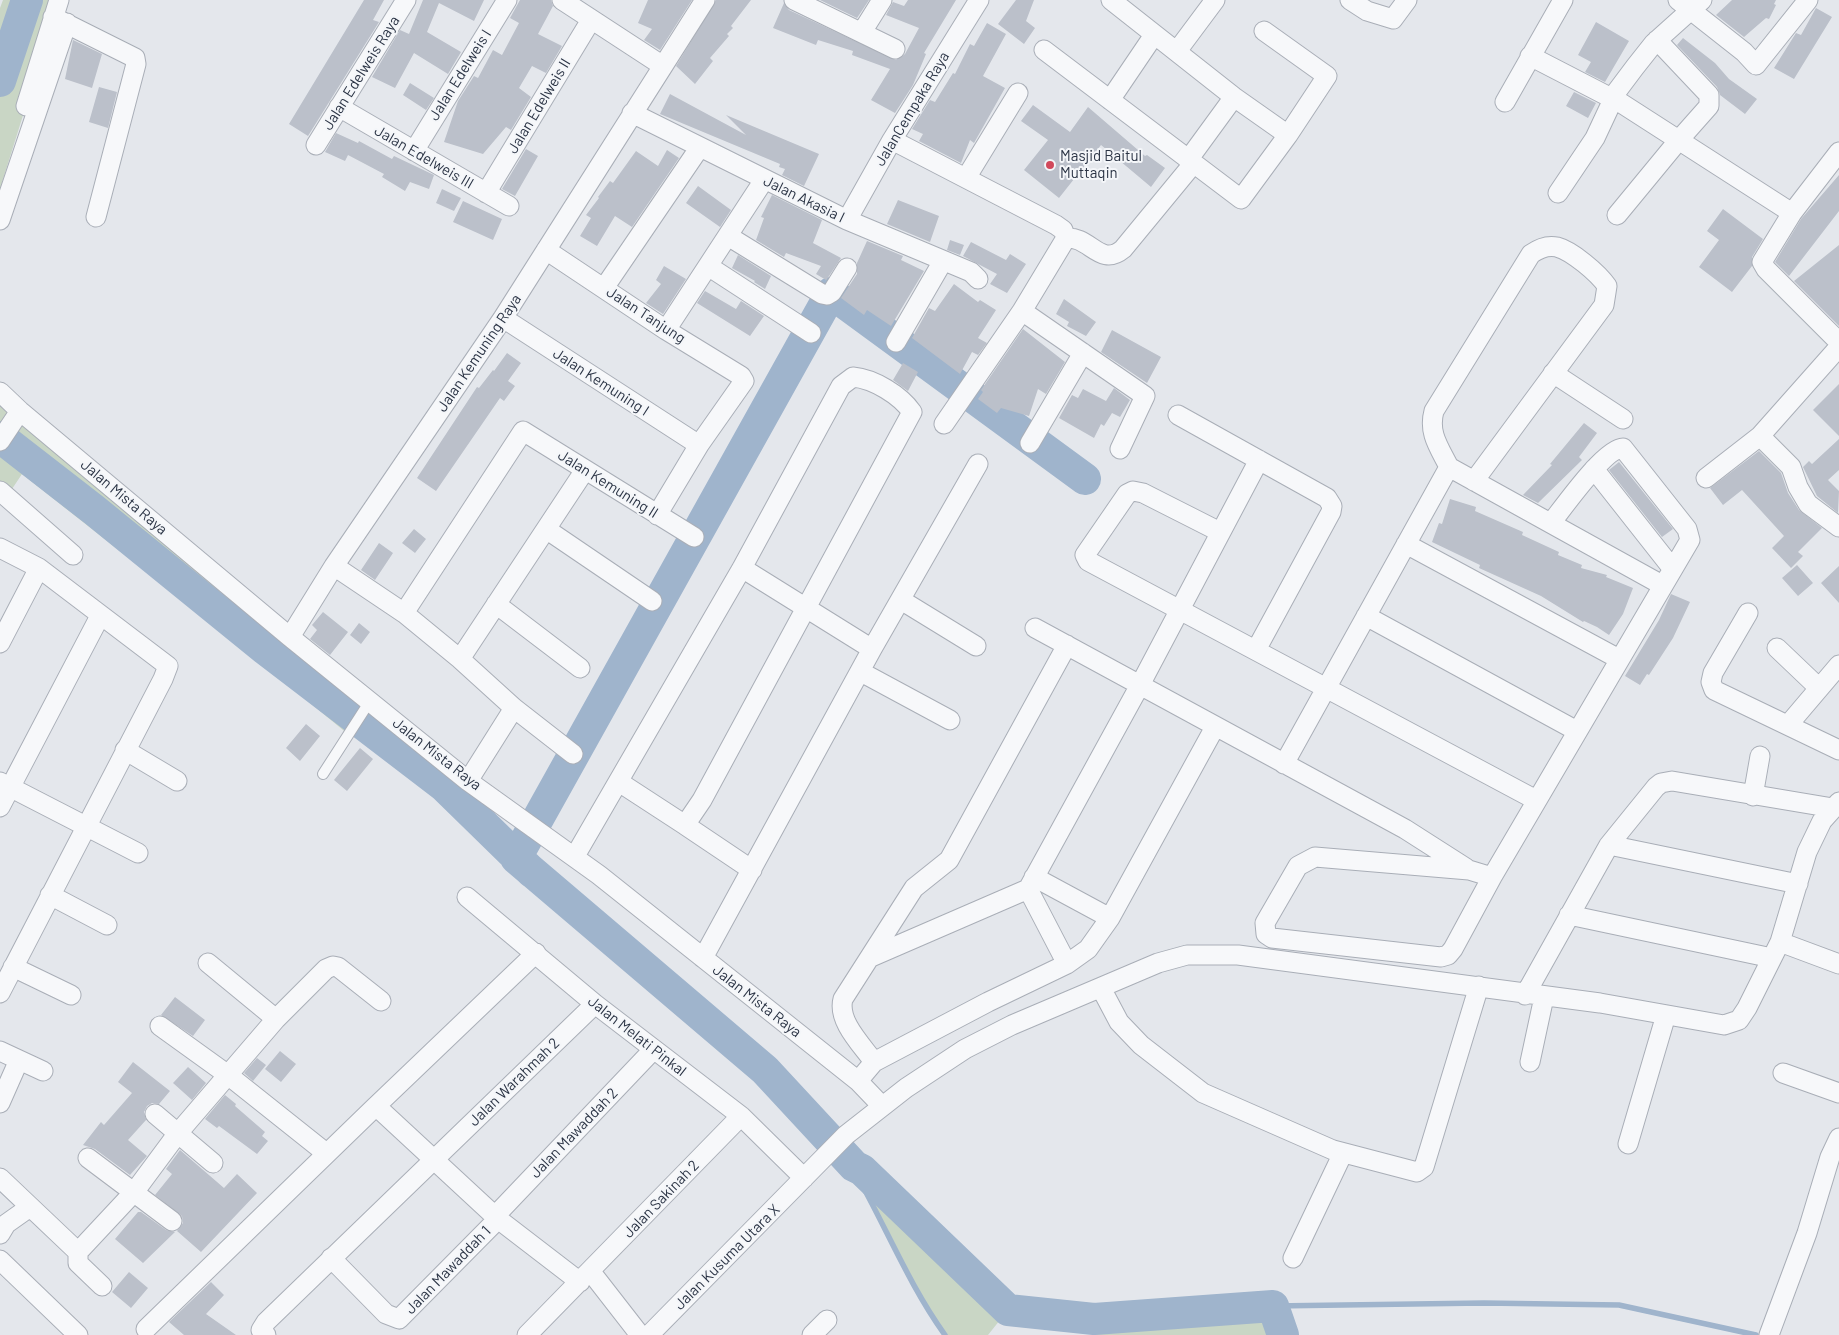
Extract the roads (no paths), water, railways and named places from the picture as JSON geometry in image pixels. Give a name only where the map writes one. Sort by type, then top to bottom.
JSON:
[{"type":"street","name":"Jalan Edelweis Raya","points":[[316,145],[406,0]]},
{"type":"street","name":"Jalan Edelweis I","points":[[414,151],[506,0]]},
{"type":"street","points":[[562,0],[663,66]]},
{"type":"street","name":"Jalan Kemuning Raya","points":[[290,637],[334,566],[503,318],[705,0]]},
{"type":"street","points":[[794,0],[895,49]]},
{"type":"street","points":[[862,32],[882,0]]},
{"type":"street","name":"JalanCempaka Raya","points":[[847,220],[892,140],[979,0]]},
{"type":"street","points":[[1111,0],[1234,97],[1288,135]]},
{"type":"street","points":[[1177,51],[1216,0]]},
{"type":"street","points":[[1350,0],[1367,11],[1393,19],[1407,0]]},
{"type":"street","points":[[1505,102],[1564,0]]},
{"type":"street","points":[[1558,194],[1595,138],[1613,99],[1657,40],[1691,3],[1756,65],[1808,0]]},
{"type":"street","points":[[0,189],[60,13]]},
{"type":"street","points":[[60,13],[135,58],[136,64],[96,217]]},
{"type":"street","points":[[0,220],[60,13]]},
{"type":"street","name":"Jalan Edelweis II","points":[[486,193],[591,20]]},
{"type":"street","points":[[1044,50],[1241,199],[1328,76],[1264,31]]},
{"type":"street","points":[[1110,100],[1154,35]]},
{"type":"street","points":[[1618,215],[1678,140],[1709,106],[1709,95],[1657,40]]},
{"type":"street","points":[[1530,56],[1613,99],[1792,213]]},
{"type":"street","points":[[966,178],[1018,93]]},
{"type":"street","points":[[1066,238],[1076,237],[1101,253],[1108,256],[1116,256],[1124,249],[1190,162],[1234,97]]},
{"type":"street","name":"Jalan Edelweis III","points":[[339,107],[509,206]]},
{"type":"street","name":"Jalan Akasia I","points":[[632,113],[847,220],[971,272],[978,279]]},
{"type":"street","points":[[892,140],[1056,225],[1063,230],[1066,238]]},
{"type":"street","points":[[604,288],[700,147]]},
{"type":"street","points":[[1839,152],[1792,213],[1763,258],[1762,266],[1839,342]]},
{"type":"street","points":[[666,330],[764,180]]},
{"type":"street","points":[[728,236],[822,294],[827,295],[832,292],[847,268]]},
{"type":"street","points":[[944,424],[1022,311],[1066,238]]},
{"type":"street","points":[[1474,481],[1604,305],[1607,286],[1600,276],[1565,250],[1555,246],[1540,248],[1531,254],[1434,411],[1430,423],[1432,435],[1449,467],[1550,524],[1662,585]]},
{"type":"street","name":"Jalan Tanjung","points":[[546,250],[666,330],[741,376],[744,381],[698,445]]},
{"type":"street","points":[[896,342],[943,261]]},
{"type":"street","points":[[708,266],[811,333]]},
{"type":"street","points":[[1022,311],[1145,396],[1120,449]]},
{"type":"street","name":"Jalan Kemuning I","points":[[503,318],[698,445]]},
{"type":"street","points":[[1706,478],[1760,436],[1839,347]]},
{"type":"street","points":[[1030,443],[1083,353]]},
{"type":"street","points":[[1553,373],[1623,419]]},
{"type":"street","points":[[575,856],[742,568],[841,386],[853,376],[864,378],[894,395],[912,412],[702,800],[685,825]]},
{"type":"street","name":"Jalan Mista Raya","points":[[0,392],[20,411],[290,637],[468,781],[575,856],[858,1081],[882,1106]]},
{"type":"street","points":[[3,437],[20,411]]},
{"type":"street","points":[[1178,415],[1326,498],[1332,506],[1331,512],[1256,650]]},
{"type":"street","name":"Jalan Kemuning II","points":[[404,613],[524,431],[694,537]]},
{"type":"street","points":[[1760,436],[1791,467],[1798,487],[1808,504],[1839,527]]},
{"type":"street","points":[[657,515],[698,445]]},
{"type":"street","points":[[1492,877],[1469,870],[1315,857],[1298,866],[1265,923],[1264,928],[1266,934],[1272,938],[1441,957],[1448,955],[1453,949],[1536,800],[1672,568],[1687,546],[1690,535],[1626,449],[1617,448],[1594,469],[1550,524]]},
{"type":"street","points":[[871,957],[1031,883],[1140,686],[1259,460]]},
{"type":"street","points":[[703,958],[872,649],[978,464]]},
{"type":"street","points":[[1284,764],[1449,467]]},
{"type":"street","points":[[1594,469],[1672,568]]},
{"type":"street","points":[[460,659],[585,470]]},
{"type":"street","points":[[0,491],[73,556]]},
{"type":"street","points":[[1220,532],[1143,493],[1133,491],[1127,494],[1086,551],[1085,558],[1180,611],[1536,800]]},
{"type":"street","points":[[546,529],[652,601]]},
{"type":"street","points":[[1406,544],[1619,659]]},
{"type":"street","points":[[0,548],[39,568],[168,666],[163,680],[0,993]]},
{"type":"street","points":[[334,566],[404,613],[460,659],[514,708],[573,754]]},
{"type":"street","points":[[0,643],[39,568]]},
{"type":"street","points":[[742,568],[872,649]]},
{"type":"street","points":[[901,600],[976,646]]},
{"type":"street","points":[[496,604],[580,668]]},
{"type":"street","points":[[1748,613],[1713,673],[1711,682],[1714,690],[1839,750]]},
{"type":"street","points":[[0,807],[5,784],[100,616]]},
{"type":"street","points":[[1366,616],[1577,731]]},
{"type":"street","points":[[1035,628],[1405,829],[1469,870]]},
{"type":"street","points":[[874,1062],[843,1018],[840,1008],[843,999],[914,888],[945,866],[949,860],[1066,645]]},
{"type":"street","points":[[1777,648],[1819,688]]},
{"type":"street","points":[[1788,725],[1839,665]]},
{"type":"street","points":[[860,672],[950,720]]},
{"type":"street","points":[[468,781],[514,708]]},
{"type":"street","points":[[858,1081],[874,1062],[988,1002],[1067,964],[1088,949],[1110,918],[1215,727]]},
{"type":"street","points":[[125,750],[177,781]]},
{"type":"street","points":[[1753,796],[1760,756]]},
{"type":"street","points":[[1525,995],[1609,845],[1651,793],[1662,783],[1672,781],[1833,813],[1807,852],[1776,950]]},
{"type":"street","points":[[619,782],[752,870]]},
{"type":"street","points":[[5,784],[138,853]]},
{"type":"street","points":[[1609,845],[1798,884]]},
{"type":"street","points":[[1031,883],[1110,918]]},
{"type":"street","points":[[1031,883],[1067,964]]},
{"type":"street","points":[[50,895],[107,925]]},
{"type":"street","name":"Jalan Melati Pinkal","points":[[467,897],[595,1004],[741,1116],[804,1178]]},
{"type":"street","points":[[1569,916],[1776,950],[1839,964]]},
{"type":"street","name":"Jalan Kusuma Utara X","points":[[649,1335],[846,1135],[882,1106],[965,1048],[1012,1024],[1158,963],[1187,955],[1238,955],[1365,974],[1479,986],[1525,995],[1724,1025],[1732,1024],[1739,1020],[1776,950]]},
{"type":"street","points":[[146,1329],[326,1153],[536,953]]},
{"type":"street","points":[[208,963],[276,1019]]},
{"type":"street","points":[[102,1286],[78,1263],[78,1252],[134,1191],[178,1133],[276,1019],[329,966],[338,967],[381,1001]]},
{"type":"street","points":[[13,967],[71,995]]},
{"type":"street","points":[[1101,988],[1119,1022],[1141,1045],[1203,1093],[1343,1153],[1417,1172],[1424,1167],[1479,986]]},
{"type":"street","points":[[1530,1062],[1544,997]]},
{"type":"street","name":"Jalan Warahmah 2","points":[[266,1335],[261,1330],[266,1322],[595,1004]]},
{"type":"street","points":[[1628,1144],[1666,1015]]},
{"type":"street","points":[[160,1026],[228,1074],[326,1153]]},
{"type":"street","name":"Jalan Mawaddah 2","points":[[496,1218],[653,1050]]},
{"type":"street","points":[[0,1051],[43,1071]]},
{"type":"street","points":[[0,1103],[20,1060]]},
{"type":"street","points":[[1783,1073],[1839,1093]]},
{"type":"street","points":[[376,1106],[496,1218],[585,1277],[640,1335]]},
{"type":"street","points":[[155,1114],[213,1164]]},
{"type":"street","name":"Jalan Sakinah 2","points":[[527,1335],[741,1116]]},
{"type":"street","points":[[1769,1335],[1807,1233],[1830,1157],[1839,1138]]},
{"type":"street","points":[[1294,1258],[1343,1153]]},
{"type":"street","points":[[88,1158],[172,1221]]},
{"type":"street","points":[[0,1178],[78,1252]]},
{"type":"street","points":[[0,1234],[6,1224],[30,1207]]},
{"type":"street","name":"Jalan Mawaddah 1","points":[[331,1258],[386,1314],[399,1319],[496,1218]]},
{"type":"street","points":[[0,1260],[78,1335]]},
{"type":"street","points":[[812,1335],[827,1320]]},
{"type":"lane","points":[[323,774],[370,701]]},
{"type":"waterway","points":[[0,81],[27,0]]},
{"type":"waterway","points":[[1085,479],[831,293],[516,858],[765,1070],[854,1166],[862,1170],[1008,1310],[1094,1319],[1273,1306],[1283,1335]]},
{"type":"waterway","points":[[0,437],[94,510],[265,649],[444,786],[532,872]]},
{"type":"waterway","points":[[945,1335],[909,1276],[856,1174],[854,1166],[862,1170],[1008,1310],[1094,1319],[1273,1306],[1484,1303],[1619,1305],[1756,1335]]},
{"type":"place","name":"Masjid Baitul Muttaqin","points":[[1050,165]]}]
